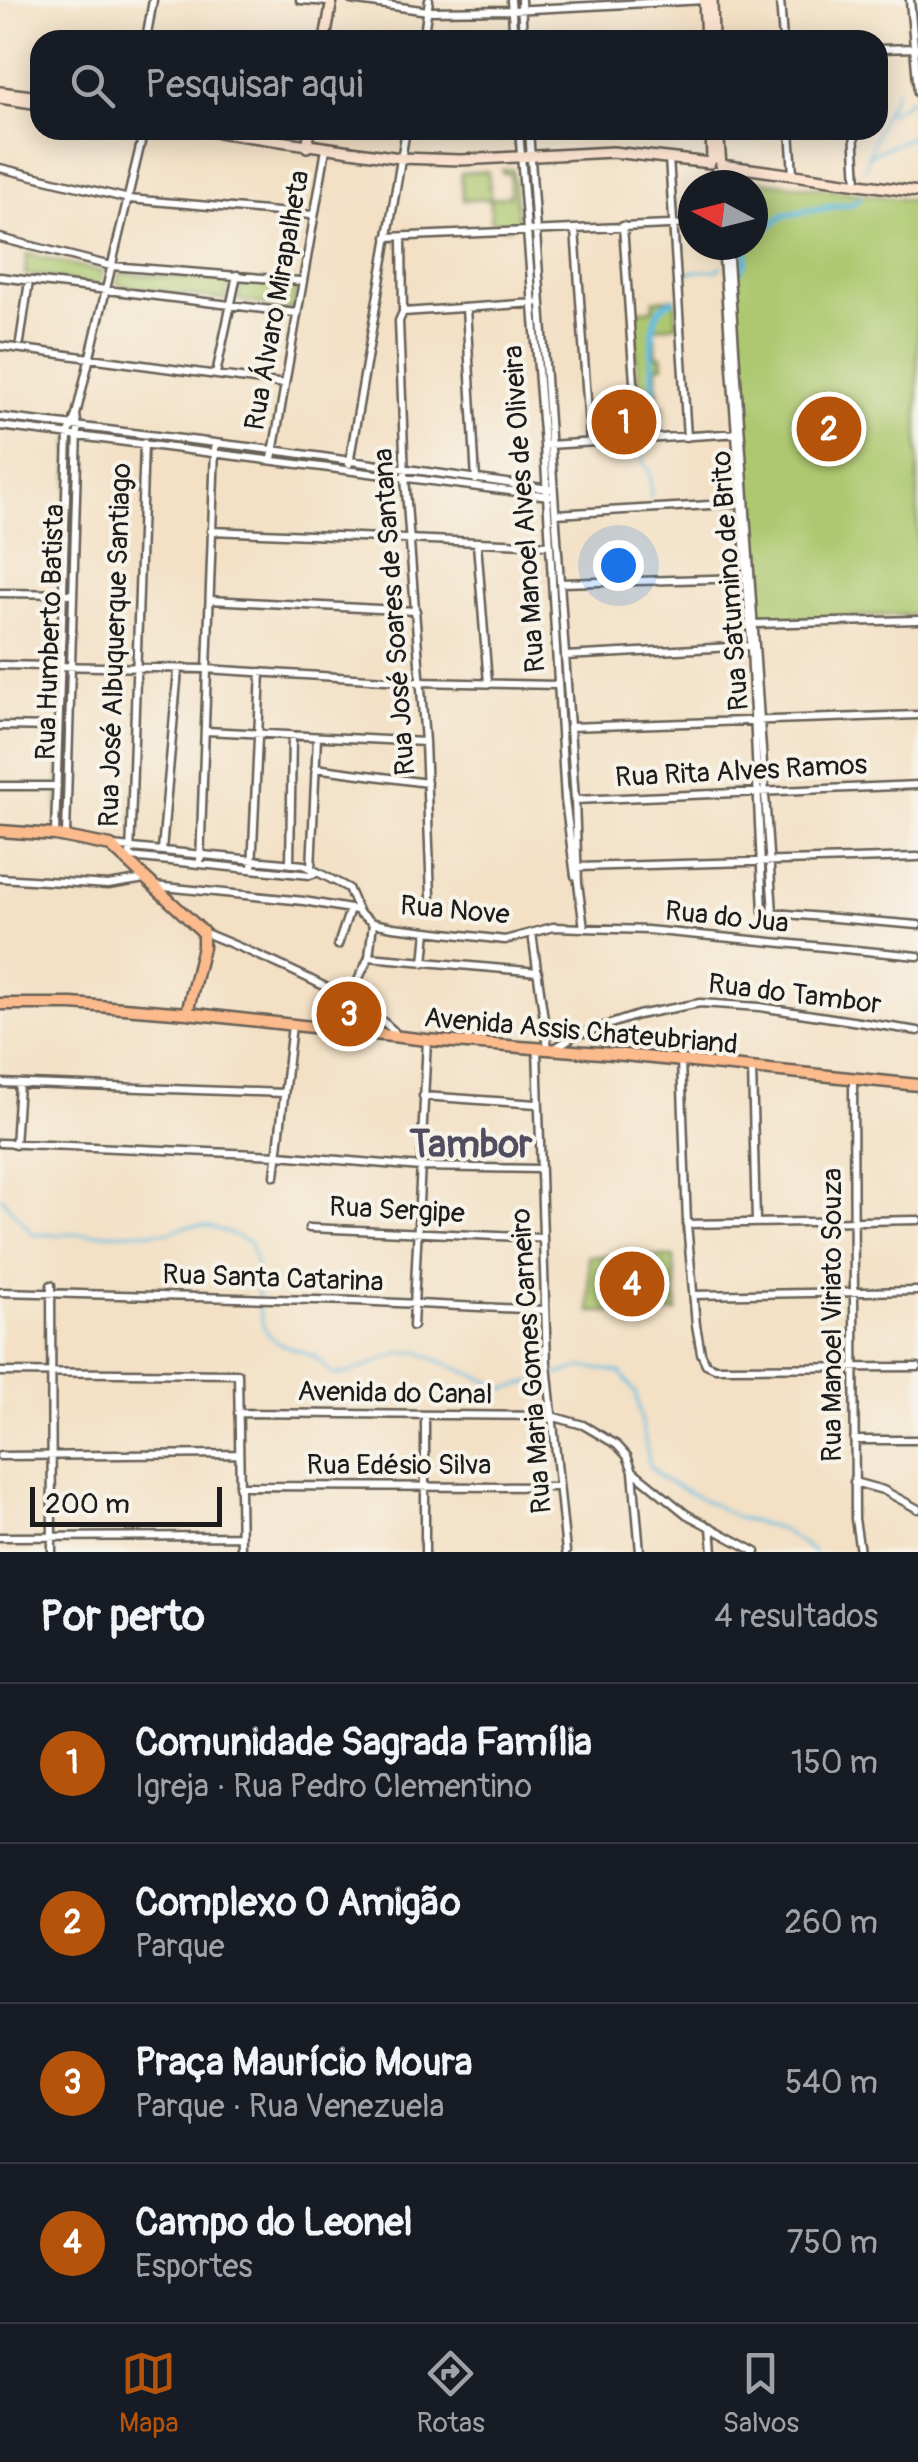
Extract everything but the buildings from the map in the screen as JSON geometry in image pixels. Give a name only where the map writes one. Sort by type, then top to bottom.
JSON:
[{"type":"main road","points":[[706,0],[709,30]]},
{"type":"main road","points":[[328,30],[332,1]]},
{"type":"main road","points":[[0,95],[30,100]]},
{"type":"main road","points":[[264,140],[400,158],[461,160],[613,152],[918,192]]},
{"type":"main road","points":[[307,147],[308,140]]},
{"type":"main road","points":[[715,140],[717,165]]},
{"type":"main road","points":[[0,831],[61,836]]},
{"type":"main road","name":"Rua José Albuquerque Santiago","points":[[61,836],[128,853]]},
{"type":"main road","points":[[128,853],[149,882],[203,932],[204,947],[187,1013]]},
{"type":"main road","name":"Avenida Assis Chateubriand","points":[[0,1004],[72,1004],[187,1013],[427,1040],[681,1060],[918,1085]]},
{"type":"street","points":[[148,30],[153,0]]},
{"type":"street","points":[[300,0],[332,1]]},
{"type":"street","points":[[351,0],[428,11],[706,0]]},
{"type":"street","points":[[424,30],[429,0]]},
{"type":"street","points":[[511,0],[513,30]]},
{"type":"street","points":[[521,0],[522,30]]},
{"type":"street","points":[[780,0],[783,30]]},
{"type":"street","points":[[910,0],[918,94]]},
{"type":"street","points":[[888,49],[916,48]]},
{"type":"street","points":[[73,432],[142,140]]},
{"type":"street","points":[[349,466],[404,140]]},
{"type":"street","name":"Rua Manoel Alves de Oliveira","points":[[521,140],[538,231],[537,303]]},
{"type":"street","name":"Rua Manoel Alves de Oliveira","points":[[527,140],[528,232],[547,445],[565,800],[584,928]]},
{"type":"street","points":[[791,140],[793,174]]},
{"type":"street","points":[[855,140],[857,183]]},
{"type":"street","name":"Rua Álvaro Mirapalheta","points":[[272,459],[326,149]]},
{"type":"street","points":[[669,157],[687,437]]},
{"type":"street","points":[[717,165],[718,170]]},
{"type":"street","points":[[0,168],[129,199],[312,215]]},
{"type":"street","points":[[386,237],[678,225]]},
{"type":"street","points":[[623,226],[638,439]]},
{"type":"street","points":[[576,229],[590,442]]},
{"type":"street","points":[[402,237],[403,312],[537,303]]},
{"type":"street","points":[[0,238],[111,266],[300,281]]},
{"type":"street","name":"Rua Satumino de Brito","points":[[726,260],[752,624],[757,721],[756,792],[765,860],[772,913],[763,912],[765,860],[766,791],[757,721],[750,646],[752,624]]},
{"type":"street","points":[[530,264],[540,263]]},
{"type":"street","points":[[216,374],[237,275]]},
{"type":"street","points":[[0,277],[296,313]]},
{"type":"street","points":[[20,342],[29,281]]},
{"type":"street","points":[[466,308],[476,482]]},
{"type":"street","name":"Rua José Soares de Santana","points":[[403,312],[398,325],[405,473],[425,742],[431,896]]},
{"type":"street","points":[[0,346],[285,384]]},
{"type":"street","points":[[0,416],[73,432]]},
{"type":"street","points":[[0,426],[273,450],[349,466]]},
{"type":"street","name":"Rua Humberto Batista","points":[[61,836],[58,727],[73,432]]},
{"type":"street","name":"Rua Humberto Batista","points":[[61,836],[70,667],[73,432]]},
{"type":"street","points":[[547,445],[739,433]]},
{"type":"street","name":"Rua José Albuquerque Santiago","points":[[128,853],[144,440]]},
{"type":"street","points":[[215,447],[272,459],[550,493]]},
{"type":"street","points":[[200,864],[215,447]]},
{"type":"street","name":"Rua Manoel Alves de Oliveira","points":[[550,493],[556,514],[553,545],[560,583],[576,800],[575,867]]},
{"type":"street","points":[[556,514],[744,503]]},
{"type":"street","points":[[210,531],[553,545]]},
{"type":"street","points":[[477,543],[488,683]]},
{"type":"street","points":[[560,583],[749,578]]},
{"type":"street","points":[[0,593],[72,594]]},
{"type":"street","points":[[210,600],[416,611]]},
{"type":"street","points":[[752,624],[918,620]]},
{"type":"street","points":[[565,656],[750,646]]},
{"type":"street","points":[[0,665],[566,685]]},
{"type":"street","points":[[162,850],[178,670]]},
{"type":"street","points":[[252,870],[260,672]]},
{"type":"street","points":[[560,727],[918,715]]},
{"type":"street","points":[[0,726],[58,727]]},
{"type":"street","points":[[206,731],[425,742]]},
{"type":"street","points":[[290,864],[292,736]]},
{"type":"street","points":[[312,872],[316,737]]},
{"type":"street","points":[[315,768],[427,783]]},
{"type":"street","name":"Rua Rita Alves Ramos","points":[[565,800],[918,785]]},
{"type":"street","points":[[0,786],[57,786]]},
{"type":"street","points":[[128,853],[162,850],[290,864],[312,872],[348,888],[353,910],[338,945]]},
{"type":"street","points":[[128,853],[252,870],[312,872]]},
{"type":"street","points":[[575,867],[918,857]]},
{"type":"street","points":[[0,878],[108,886],[149,882],[353,910],[373,923],[370,957],[348,1001]]},
{"type":"street","points":[[772,913],[918,925]]},
{"type":"street","name":"Rua Nove","points":[[373,923],[505,940],[532,934]]},
{"type":"street","name":"Rua do Jua","points":[[532,934],[546,928],[647,930],[918,956]]},
{"type":"street","points":[[424,963],[427,931]]},
{"type":"street","points":[[203,932],[348,1001],[391,1027],[398,1036]]},
{"type":"street","name":"Rua Maria Gomes Carneiro","points":[[532,934],[546,1048],[537,1104],[548,1384],[566,1552]]},
{"type":"street","points":[[370,957],[538,972]]},
{"type":"street","name":"Rua do Tambor","points":[[546,1048],[638,1015],[700,1003],[748,1006],[918,1031]]},
{"type":"street","points":[[275,1176],[292,1025]]},
{"type":"street","points":[[413,1326],[427,1040]]},
{"type":"street","points":[[681,1060],[687,1224],[701,1353],[706,1364],[715,1368],[918,1367]]},
{"type":"street","points":[[752,1068],[756,1222]]},
{"type":"street","name":"Rua Manoel Viriato Souza","points":[[853,1078],[854,1519],[860,1552]]},
{"type":"street","points":[[0,1084],[284,1093]]},
{"type":"street","points":[[15,1146],[19,1084]]},
{"type":"street","points":[[424,1096],[537,1104]]},
{"type":"street","points":[[0,1143],[278,1154],[421,1167],[539,1169]]},
{"type":"street","points":[[687,1224],[918,1220]]},
{"type":"street","name":"Rua Sergipe","points":[[309,1228],[543,1238]]},
{"type":"street","points":[[51,1289],[52,1552]]},
{"type":"street","name":"Rua Santa Catarina","points":[[0,1292],[51,1289],[544,1310]]},
{"type":"street","points":[[693,1294],[918,1291]]},
{"type":"street","points":[[0,1372],[232,1372],[240,1378],[241,1552]]},
{"type":"street","name":"Avenida do Canal","points":[[238,1413],[551,1416]]},
{"type":"street","points":[[426,1416],[426,1552]]},
{"type":"street","points":[[551,1416],[583,1425],[617,1445],[627,1456],[633,1471],[640,1552]]},
{"type":"street","points":[[854,1440],[918,1440]]},
{"type":"street","points":[[0,1456],[238,1454]]},
{"type":"street","points":[[633,1471],[692,1518],[756,1552]]},
{"type":"street","points":[[854,1482],[884,1490],[918,1509]]},
{"type":"street","name":"Rua Edésio Silva","points":[[239,1486],[559,1487]]},
{"type":"street","points":[[712,1527],[713,1552]]},
{"type":"street","points":[[0,1537],[240,1536]]},
{"type":"green space","points":[[513,169],[518,224],[507,228],[491,220],[490,199],[463,200],[461,173],[488,171],[491,199],[510,196],[510,174],[502,170]]},
{"type":"green space","points":[[768,182],[918,201],[918,614],[755,621],[728,260],[768,260]]},
{"type":"green space","points":[[27,254],[103,272],[99,286],[25,274]]},
{"type":"green space","points":[[119,273],[229,281],[226,300],[117,285]]},
{"type":"green space","points":[[241,281],[297,286],[293,310],[238,300]]},
{"type":"green space","points":[[675,298],[677,325],[654,328],[657,356],[662,356],[663,365],[657,367],[658,406],[664,406],[661,427],[642,429],[633,311],[654,309],[654,300]]},
{"type":"green space","points":[[70,439],[76,439],[71,592],[64,592]]},
{"type":"green space","points":[[69,668],[64,835],[57,834],[62,669]]},
{"type":"green space","points":[[343,1002],[386,1029],[331,1026]]},
{"type":"green space","points":[[588,1256],[674,1257],[677,1312],[590,1312]]},
{"type":"waterway","points":[[888,107],[897,88]]},
{"type":"waterway","points":[[888,112],[911,99]]},
{"type":"waterway","points":[[867,156],[914,136]]},
{"type":"waterway","points":[[865,169],[874,140]]},
{"type":"waterway","points":[[768,227],[784,215],[854,203],[859,198]]},
{"type":"waterway","points":[[740,270],[746,260]]},
{"type":"waterway","points":[[684,272],[717,270],[721,266]]},
{"type":"waterway","points":[[645,427],[653,395],[655,321],[661,308],[673,300]]},
{"type":"waterway","points":[[642,443],[642,461],[650,473],[651,498]]},
{"type":"waterway","points":[[0,1196],[34,1235],[170,1232],[201,1226],[249,1242],[264,1327],[275,1340],[316,1358],[333,1375],[349,1373],[403,1352],[419,1352],[506,1389],[583,1367],[620,1372],[636,1393],[650,1466],[661,1478],[739,1518],[782,1530],[814,1552]]},
{"type":"place","name":"Comunidade Sagrada Família","points":[[624,422]]},
{"type":"place","name":"Complexo O Amigão","points":[[829,429]]},
{"type":"place","name":"Praça Maurício Moura","points":[[349,1014]]},
{"type":"place","name":"Campo do Leonel","points":[[632,1284]]},
{"type":"district","name":"Tambor","points":[[471,1144]]}]
